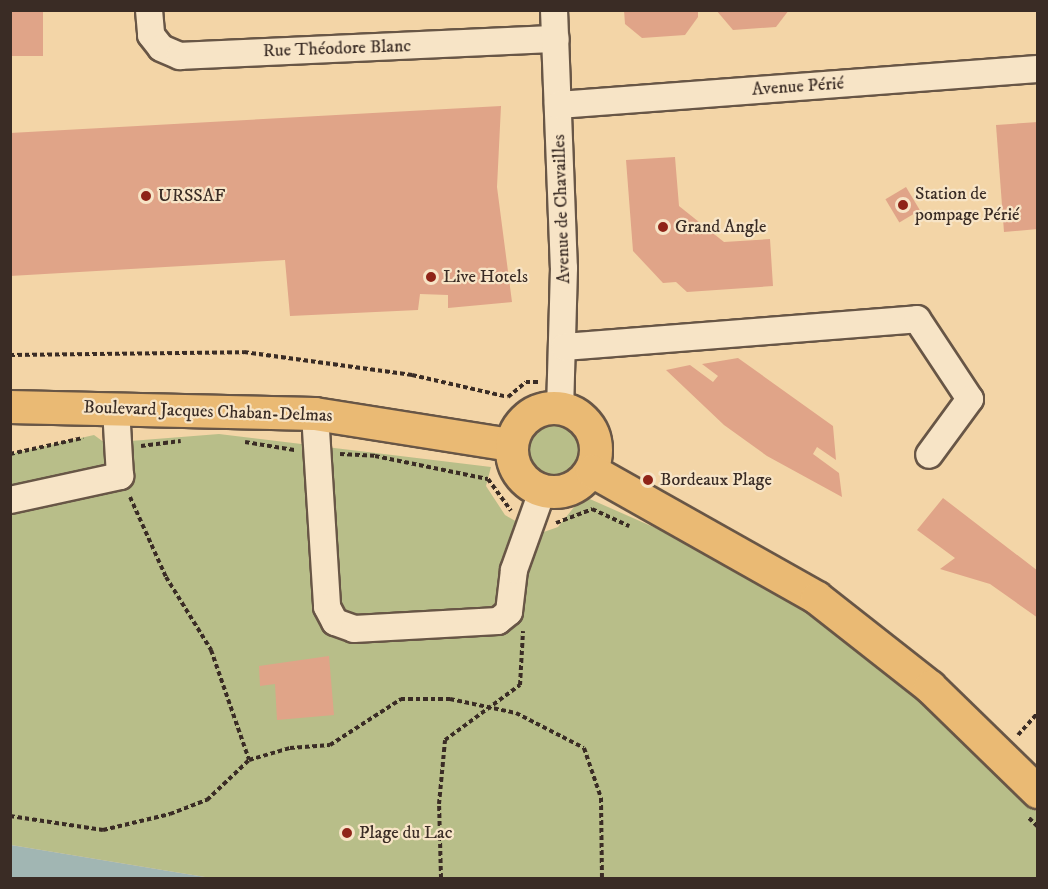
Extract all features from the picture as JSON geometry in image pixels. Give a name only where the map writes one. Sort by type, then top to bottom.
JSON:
[{"type":"main road","points":[[552,395],[579,415],[593,431],[597,451],[592,471],[561,493],[542,492],[525,482],[514,465],[511,445],[528,417],[552,395]]},
{"type":"main road","name":"Boulevard Jacques Chaban-Delmas","points":[[10,407],[315,414],[511,445]]},
{"type":"main road","points":[[592,471],[817,598],[930,687],[1030,801]]},
{"type":"street","name":"Rue Théodore Blanc","points":[[149,10],[151,35],[161,48],[180,56],[556,39]]},
{"type":"street","name":"Avenue de Chavailles","points":[[552,395],[564,347],[554,10]]},
{"type":"street","name":"Avenue Périé","points":[[558,105],[1038,69]]},
{"type":"street","points":[[564,347],[916,319],[970,399],[929,455]]},
{"type":"street","points":[[10,500],[119,464],[116,408]]},
{"type":"street","points":[[315,414],[314,452],[327,607],[335,621],[354,629],[498,621],[508,612],[529,520],[542,492]]},
{"type":"path","points":[[10,355],[244,352],[412,375],[508,397],[526,382],[552,395]]},
{"type":"path","points":[[10,454],[94,435],[119,464],[166,578],[211,650],[249,760]]},
{"type":"path","points":[[119,464],[158,441],[191,440]]},
{"type":"path","points":[[237,442],[314,452],[375,456],[488,479],[512,513],[529,520],[552,524],[592,509],[632,527]]},
{"type":"path","points":[[441,879],[439,804],[445,740],[459,725],[495,708],[520,685],[523,633],[508,612]]},
{"type":"path","points":[[10,816],[103,830],[207,800],[249,760],[290,748],[330,745],[401,699],[450,699],[516,713],[584,748],[601,798],[602,879]]},
{"type":"path","points":[[1030,801],[1038,827]]},
{"type":"green space","points":[[552,424],[562,426],[571,432],[577,441],[579,451],[577,461],[571,470],[562,476],[552,478],[542,476],[533,470],[527,461],[525,451],[527,441],[533,432],[542,426]]},
{"type":"green space","points":[[219,434],[491,467],[486,486],[505,515],[538,534],[558,527],[583,496],[701,548],[788,597],[937,709],[1037,812],[1037,878],[211,878],[11,845],[10,454],[94,435],[105,443]]},
{"type":"shaded area","points":[[11,845],[211,878],[11,878]]},
{"type":"building","points":[[10,10],[43,10],[43,56],[10,56]]},
{"type":"building","points":[[624,10],[698,10],[698,17],[685,35],[642,38],[625,24]]},
{"type":"building","points":[[716,10],[789,10],[776,27],[733,30]]},
{"type":"building","points":[[501,106],[497,187],[512,302],[448,308],[448,295],[420,294],[418,310],[290,316],[285,260],[10,276],[10,133]]},
{"type":"building","points":[[1038,122],[1038,229],[1004,232],[996,125]]},
{"type":"building","name":"Grand Angle","points":[[675,157],[679,206],[724,242],[770,239],[773,286],[687,292],[676,282],[663,283],[633,251],[626,160]]},
{"type":"building","name":"Station de pompage Périé","points":[[906,187],[920,210],[899,223],[885,199]]},
{"type":"building","points":[[738,358],[833,426],[836,460],[817,447],[813,454],[839,473],[842,497],[767,456],[724,425],[666,370],[690,365],[713,382],[718,376],[702,364]]},
{"type":"building","points":[[943,498],[1038,571],[1038,618],[990,584],[940,569],[955,558],[917,530]]},
{"type":"building","points":[[329,656],[334,715],[277,720],[275,684],[260,686],[259,666]]},
{"type":"place","name":"URSSAF","points":[[146,196]]},
{"type":"place","name":"Station de pompage Périé","points":[[903,205]]},
{"type":"place","name":"Grand Angle","points":[[663,227]]},
{"type":"place","name":"Live Hotels","points":[[431,277]]},
{"type":"place","name":"Bordeaux Plage","points":[[648,480]]},
{"type":"place","name":"Plage du Lac","points":[[347,833]]}]
